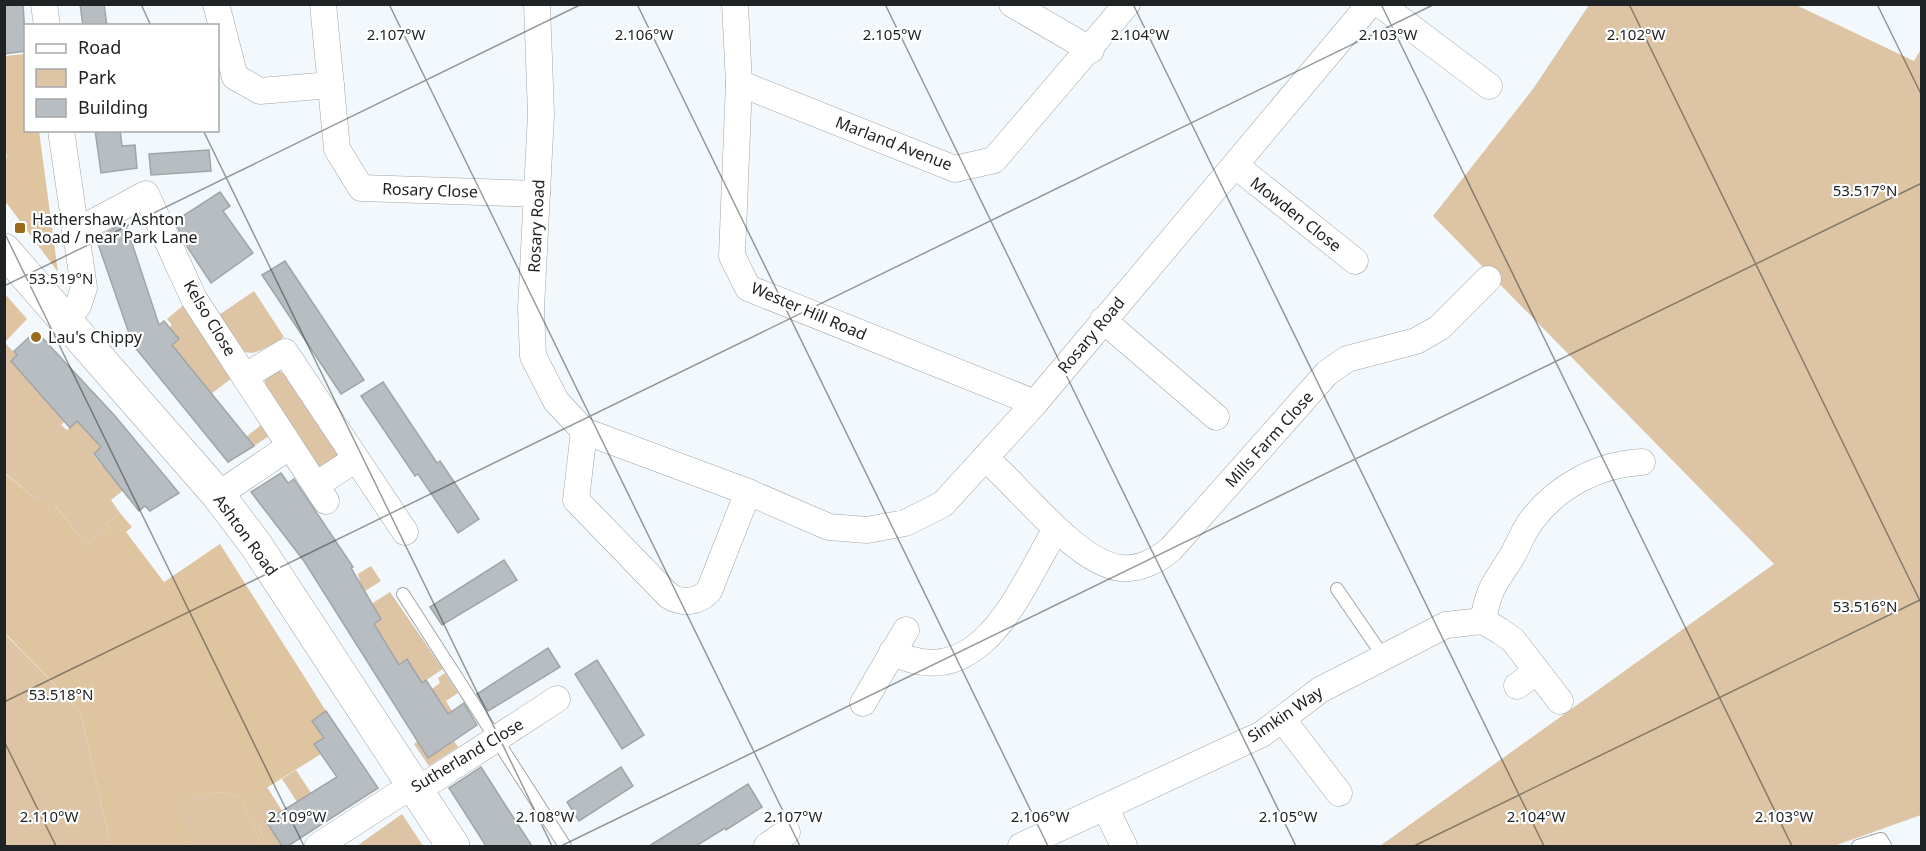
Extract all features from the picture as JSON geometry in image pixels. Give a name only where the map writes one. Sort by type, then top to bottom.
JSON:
[{"type":"highway","name":"Ashton Road","points":[[4,249],[218,495],[256,545],[453,846]]},
{"type":"street","points":[[44,4],[47,24]]},
{"type":"street","points":[[216,4],[235,77],[260,91],[331,85]]},
{"type":"street","name":"Rosary Close","points":[[323,4],[337,149],[361,188],[537,194]]},
{"type":"street","name":"Rosary Road","points":[[537,4],[541,114],[531,309],[533,356],[556,401],[584,431],[748,492],[829,527],[867,530],[905,523],[943,504],[1035,403],[1370,4]]},
{"type":"street","name":"Wester Hill Road","points":[[735,4],[739,83],[732,256],[748,288],[1035,403]]},
{"type":"street","points":[[1012,4],[1091,50]]},
{"type":"street","name":"Marland Avenue","points":[[739,83],[955,169],[994,160],[1091,50],[1127,4]]},
{"type":"street","points":[[1380,4],[1489,86]]},
{"type":"street","points":[[61,132],[84,288],[83,297],[78,306],[65,317]]},
{"type":"street","name":"Mowden Close","points":[[1236,166],[1355,261]]},
{"type":"street","name":"Kelso Close","points":[[75,232],[147,194],[195,299],[321,493],[356,459]]},
{"type":"street","name":"Mills Farm Close","points":[[986,459],[1056,529],[1095,560],[1124,569],[1158,560],[1171,549],[1327,373],[1347,359],[1416,341],[1439,328],[1488,279]]},
{"type":"street","points":[[1103,320],[1216,417]]},
{"type":"street","points":[[246,376],[285,352],[405,532]]},
{"type":"street","points":[[584,431],[576,500],[669,596],[678,602],[699,599],[709,591],[748,492]]},
{"type":"street","points":[[218,495],[290,446]]},
{"type":"street","points":[[1560,701],[1527,678],[1513,640],[1483,621],[1487,596],[1495,578],[1510,560],[1530,522],[1548,501],[1604,459],[1642,462]]},
{"type":"street","points":[[892,652],[912,662],[934,663],[969,654],[998,627],[1056,529]]},
{"type":"street","name":"Simkin Way","points":[[1021,846],[1262,734],[1320,690],[1446,625],[1483,621]]},
{"type":"street","points":[[863,703],[906,630]]},
{"type":"street","name":"Sutherland Close","points":[[318,846],[342,838],[397,795],[416,789],[557,699]]},
{"type":"street","points":[[1283,720],[1328,763],[1339,793]]},
{"type":"street","points":[[1105,807],[1124,846]]},
{"type":"lane","points":[[1337,589],[1383,656]]},
{"type":"lane","points":[[403,594],[566,846]]},
{"type":"lane","points":[[1858,846],[1881,839],[1885,846]]},
{"type":"green space","points":[[1589,5],[1796,5],[1914,61],[1921,49],[1921,815],[1834,846],[1380,846],[1774,564],[1433,216],[1533,89]]},
{"type":"green space","points":[[254,291],[284,337],[270,346],[251,353],[238,347],[216,317]]},
{"type":"green space","points":[[185,304],[232,378],[211,394],[172,345],[179,339],[173,332],[162,333],[172,325],[167,319]]},
{"type":"green space","points":[[4,342],[17,355],[11,361],[20,371],[45,384],[37,391],[46,400],[62,403],[54,411],[60,416],[67,409],[72,414],[61,425],[67,430],[77,421],[101,448],[93,455],[102,466],[109,460],[130,485],[111,500],[120,513],[106,524],[109,528],[86,545],[55,505],[49,508],[41,498],[37,500],[5,473]]},
{"type":"green space","points":[[279,371],[292,378],[339,449],[337,458],[322,467],[309,462],[265,393],[265,380]]},
{"type":"green space","points":[[256,415],[269,436],[254,446],[246,437],[261,425]]},
{"type":"green space","points":[[371,566],[381,581],[357,596],[353,590],[361,585],[358,574]]},
{"type":"green space","points":[[390,592],[443,669],[414,688],[412,667],[407,659],[399,665],[374,625],[381,619],[365,608]]},
{"type":"green space","points":[[4,633],[80,711],[111,846],[5,846]]},
{"type":"green space","points":[[445,673],[458,693],[446,701],[455,716],[439,727],[420,697],[440,683],[438,678]]},
{"type":"green space","points":[[418,741],[428,758],[454,741],[458,747],[429,766],[414,744]]},
{"type":"green space","points":[[296,770],[311,793],[297,802],[282,779]]},
{"type":"green space","points":[[267,787],[282,811],[266,821],[282,846],[268,846],[252,814],[252,797]]},
{"type":"green space","points":[[222,792],[239,796],[263,846],[192,846],[174,801]]},
{"type":"green space","points":[[402,814],[423,846],[357,846],[361,843]]},
{"type":"shaded area","points":[[24,54],[24,132],[39,132],[58,272],[5,201],[5,160],[7,157],[4,139],[5,56]]},
{"type":"shaded area","points":[[4,293],[27,319],[5,342],[4,342]]},
{"type":"shaded area","points":[[4,473],[37,500],[41,497],[49,508],[54,504],[86,545],[109,528],[106,524],[120,513],[132,527],[126,532],[164,582],[220,544],[326,711],[312,721],[324,738],[314,744],[321,754],[252,797],[257,805],[253,807],[252,814],[268,846],[263,846],[239,796],[222,792],[175,801],[192,846],[111,846],[80,711],[5,633]]},
{"type":"building","points":[[4,4],[23,4],[24,51],[4,54]]},
{"type":"building","points":[[80,4],[104,4],[107,24],[83,24]]},
{"type":"building","points":[[95,132],[120,132],[122,146],[135,145],[137,168],[101,173]]},
{"type":"building","points":[[209,150],[211,171],[151,175],[149,154]]},
{"type":"building","points":[[220,192],[230,206],[223,211],[253,253],[211,283],[184,242],[175,221]]},
{"type":"building","points":[[125,222],[159,325],[164,321],[179,339],[172,345],[254,446],[228,462],[133,345],[96,238]]},
{"type":"building","points":[[285,261],[364,380],[341,394],[262,275]]},
{"type":"building","points":[[36,331],[115,416],[179,493],[150,511],[145,506],[139,511],[94,454],[101,447],[77,421],[70,428],[11,361],[17,355],[14,351]]},
{"type":"building","points":[[383,382],[437,463],[440,461],[479,519],[458,533],[418,474],[415,476],[361,396]]},
{"type":"building","points":[[281,473],[288,483],[294,479],[353,567],[351,568],[381,619],[374,624],[399,665],[407,659],[422,683],[426,680],[448,714],[464,703],[477,725],[428,758],[304,561],[251,492]]},
{"type":"building","points":[[504,560],[517,580],[442,625],[430,607]]},
{"type":"building","points":[[548,648],[560,667],[488,711],[477,694]]},
{"type":"building","points":[[597,660],[644,735],[622,749],[575,674]]},
{"type":"building","points":[[326,711],[378,788],[288,846],[282,846],[266,821],[337,777],[314,744],[324,738],[312,721]]},
{"type":"building","points":[[481,767],[532,846],[486,846],[449,788]]},
{"type":"building","points":[[621,767],[633,786],[579,821],[567,802]]},
{"type":"building","points":[[748,784],[762,807],[726,830],[725,828],[696,846],[649,846]]},
{"type":"place","name":"Hathershaw, Ashton Road / near Park Lane","points":[[20,228]]},
{"type":"place","name":"Lau's Chippy","points":[[36,337]]}]
